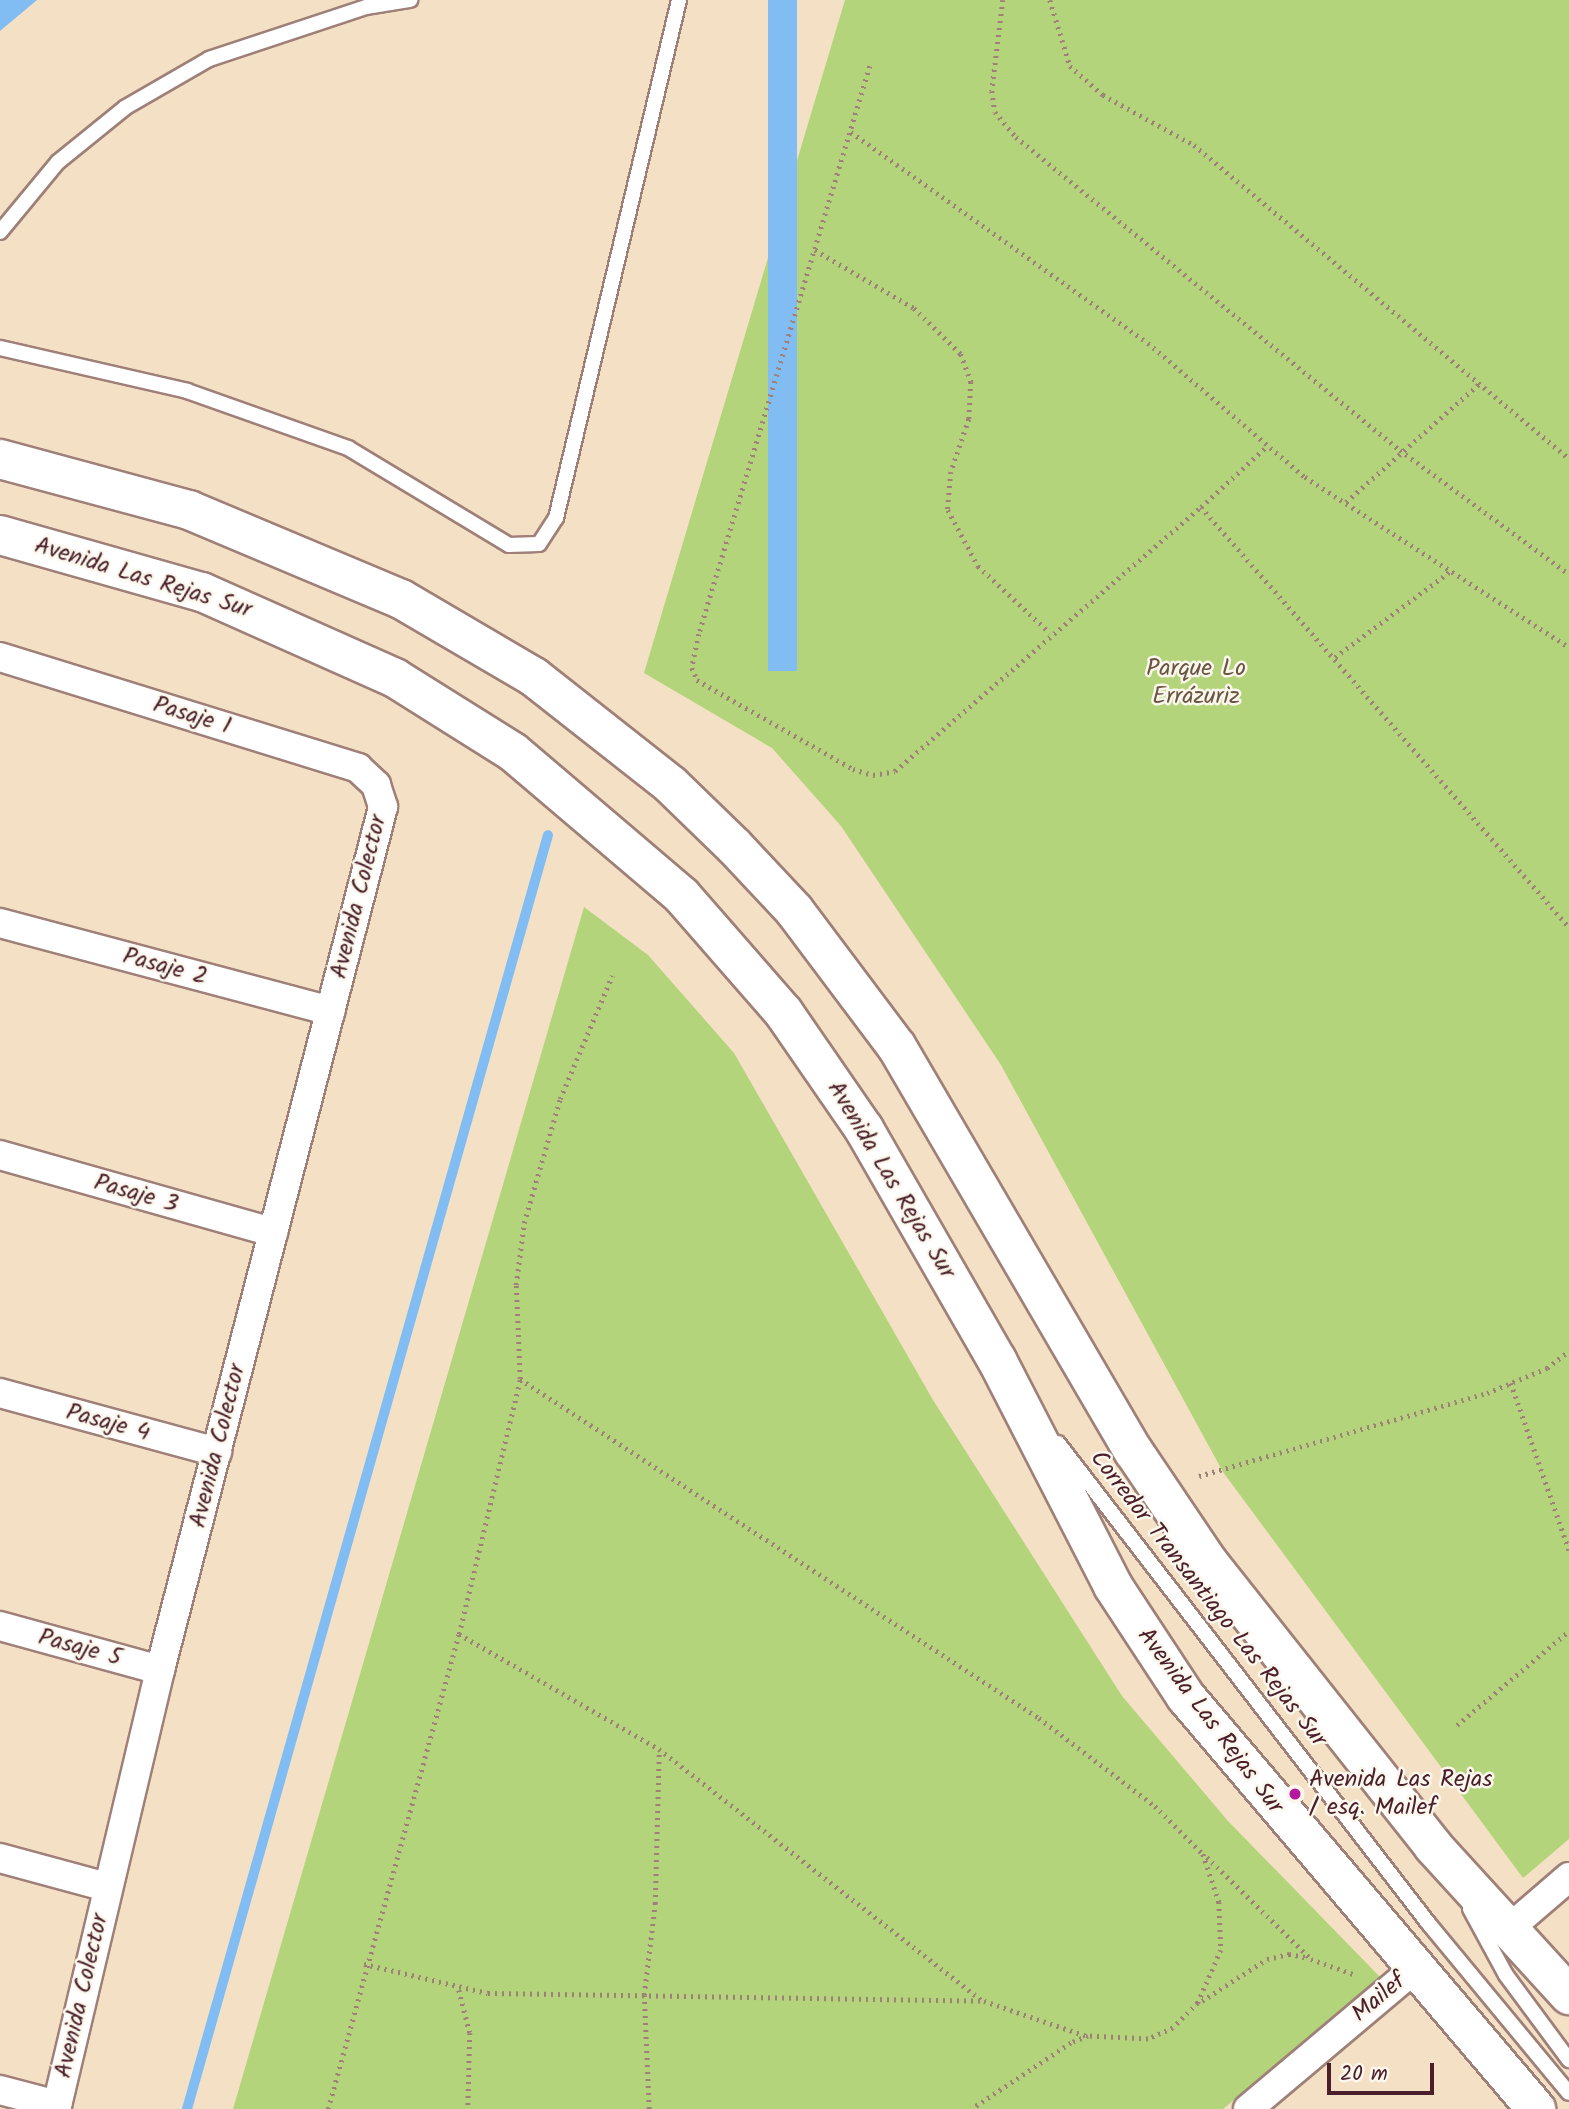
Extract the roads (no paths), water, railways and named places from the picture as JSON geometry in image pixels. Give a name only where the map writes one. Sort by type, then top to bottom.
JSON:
[{"type":"main road","points":[[0,458],[189,510],[401,599],[534,677],[605,729],[725,837],[794,910],[897,1047],[1109,1410],[1194,1542],[1433,1846],[1512,1926],[1569,1995]]},
{"type":"main road","name":"Avenida Las Rejas Sur","points":[[0,535],[202,592],[322,642],[455,713],[572,796],[682,896],[784,1013],[864,1129],[997,1360],[1076,1519],[1148,1642],[1223,1746],[1536,2109]]},
{"type":"street","name":"Pasaje 1","points":[[0,657],[347,763],[376,785]]},
{"type":"street","name":"Avenida Colector","points":[[57,2107],[160,1670],[330,1011],[383,818],[376,785]]},
{"type":"street","name":"Pasaje 2","points":[[0,923],[330,1011]]},
{"type":"street","name":"Pasaje 3","points":[[0,1155],[273,1232]]},
{"type":"street","name":"Pasaje 4","points":[[0,1393],[217,1452]]},
{"type":"street","name":"Pasaje 5","points":[[0,1626],[160,1670]]},
{"type":"street","points":[[0,1858],[107,1886]]},
{"type":"street","points":[[1512,1926],[1569,1877]]},
{"type":"street","name":"Mailef","points":[[1248,2109],[1414,1969]]},
{"type":"street","points":[[0,2090],[57,2107]]},
{"type":"lane","points":[[0,232],[58,162],[126,107],[209,59],[366,7],[410,0]]},
{"type":"lane","points":[[0,348],[187,391],[336,444],[509,545],[539,544],[556,518],[679,0]]},
{"type":"lane","name":"Corredor Transantiago Las Rejas Sur","points":[[997,1360],[1429,1924],[1569,2093]]},
{"type":"lane","points":[[1433,1846],[1506,1975],[1569,2060]]},
{"type":"water","points":[[0,0],[37,0],[0,31]]},
{"type":"water","points":[[768,0],[797,0],[797,671],[768,671]]},
{"type":"waterway","points":[[187,2109],[548,835]]},
{"type":"place","name":"Avenida Las Rejas / esq. Mailef","points":[[1295,1794]]},
{"type":"park label","name":"Parque Lo Errázuriz","points":[[1196,683]]}]
